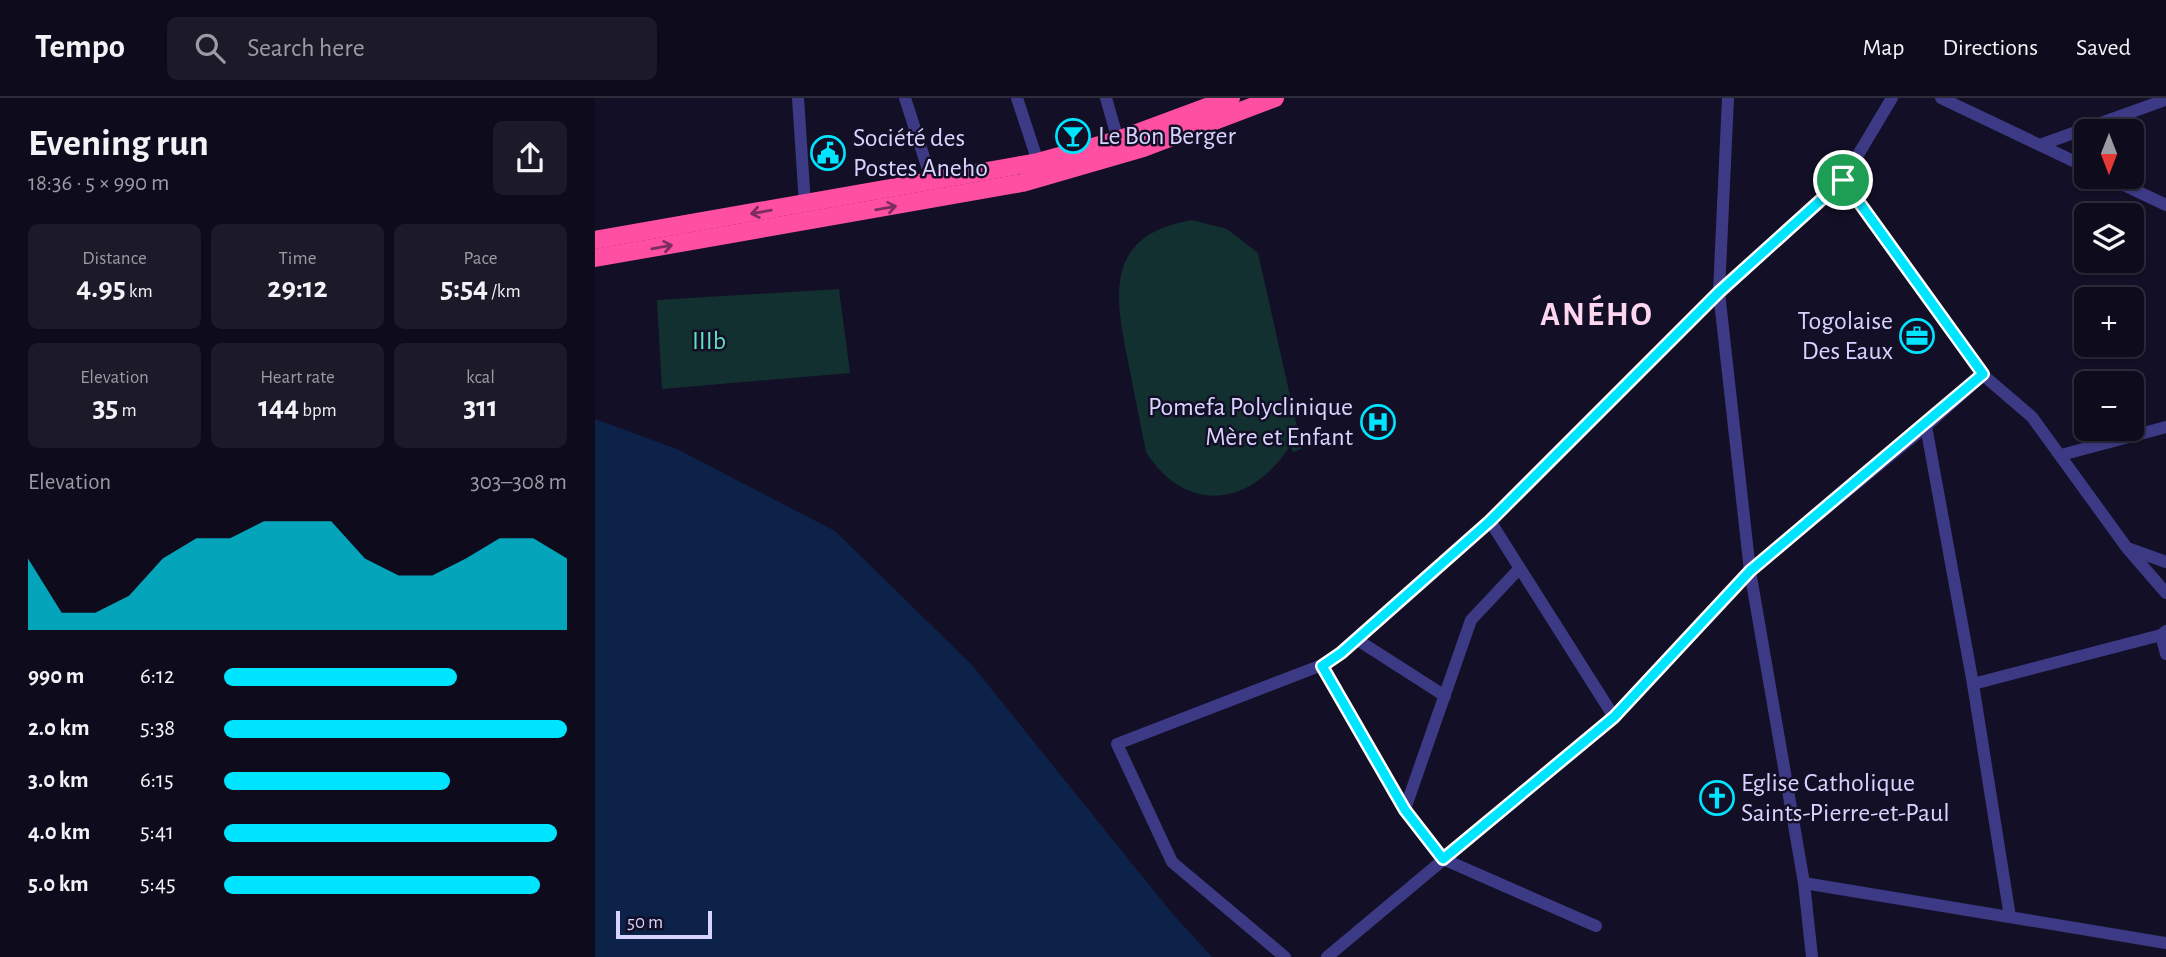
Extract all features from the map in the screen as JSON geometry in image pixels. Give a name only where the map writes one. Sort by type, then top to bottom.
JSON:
[{"type":"highway","points":[[595,240],[1038,162],[1118,140],[1231,98]]},
{"type":"highway","points":[[595,258],[1022,183],[1143,148],[1275,98]]},
{"type":"street","points":[[798,98],[805,204]]},
{"type":"street","points":[[905,98],[932,182]]},
{"type":"street","points":[[1017,98],[1038,162]]},
{"type":"street","points":[[1106,98],[1118,140]]},
{"type":"street","points":[[1728,98],[1719,292],[1750,571],[1804,883],[1812,957]]},
{"type":"street","points":[[1285,957],[1172,862],[1117,744],[1322,666],[1356,639],[1490,521],[1719,292],[1843,180],[1892,98]]},
{"type":"street","points":[[1941,98],[2074,161]]},
{"type":"street","points":[[2041,145],[2163,103]]},
{"type":"street","points":[[1843,180],[1983,374],[2032,417],[2127,548],[2166,593]]},
{"type":"street","points":[[2132,189],[2166,205]]},
{"type":"street","points":[[1327,957],[1614,717],[1750,571],[1926,426],[1983,374]]},
{"type":"street","points":[[1926,426],[1973,684],[2010,917]]},
{"type":"street","points":[[2061,455],[2166,427]]},
{"type":"street","points":[[1490,521],[1614,717]]},
{"type":"street","points":[[2127,548],[2166,562]]},
{"type":"street","points":[[1405,810],[1471,621],[1519,569]]},
{"type":"street","points":[[1973,684],[2164,633],[2166,653]]},
{"type":"street","points":[[1356,639],[1445,696]]},
{"type":"street","points":[[1322,666],[1405,810],[1443,859],[1595,926]]},
{"type":"street","points":[[1804,883],[2166,943]]},
{"type":"green space","points":[[1192,220],[1227,229],[1258,253],[1302,449],[1293,452],[1290,446],[1275,466],[1257,481],[1239,491],[1219,496],[1200,494],[1180,486],[1162,473],[1146,452],[1120,312],[1122,271],[1130,253],[1143,239],[1164,228]]},
{"type":"green space","name":"IIIb","points":[[839,289],[850,373],[662,389],[657,300]]},
{"type":"water","points":[[595,419],[679,450],[835,531],[972,665],[1171,912],[1212,957],[595,957]]},
{"type":"place","name":"Le Bon Berger","points":[[1073,136]]},
{"type":"place","name":"Société des Postes Aneho","points":[[828,153]]},
{"type":"place","name":"Togolaise Des Eaux","points":[[1917,336]]},
{"type":"place","name":"Pomefa Polyclinique Mère et Enfant","points":[[1378,422]]},
{"type":"place","name":"Eglise Catholique Saints-Pierre-et-Paul","points":[[1717,798]]},
{"type":"district","name":"ANÉHO","points":[[1597,315]]},
{"type":"route","points":[[1843,180],[1983,374],[1926,426],[1750,571],[1614,717],[1443,859],[1405,810],[1322,666],[1341,653],[1490,521],[1719,292],[1843,180]]}]
